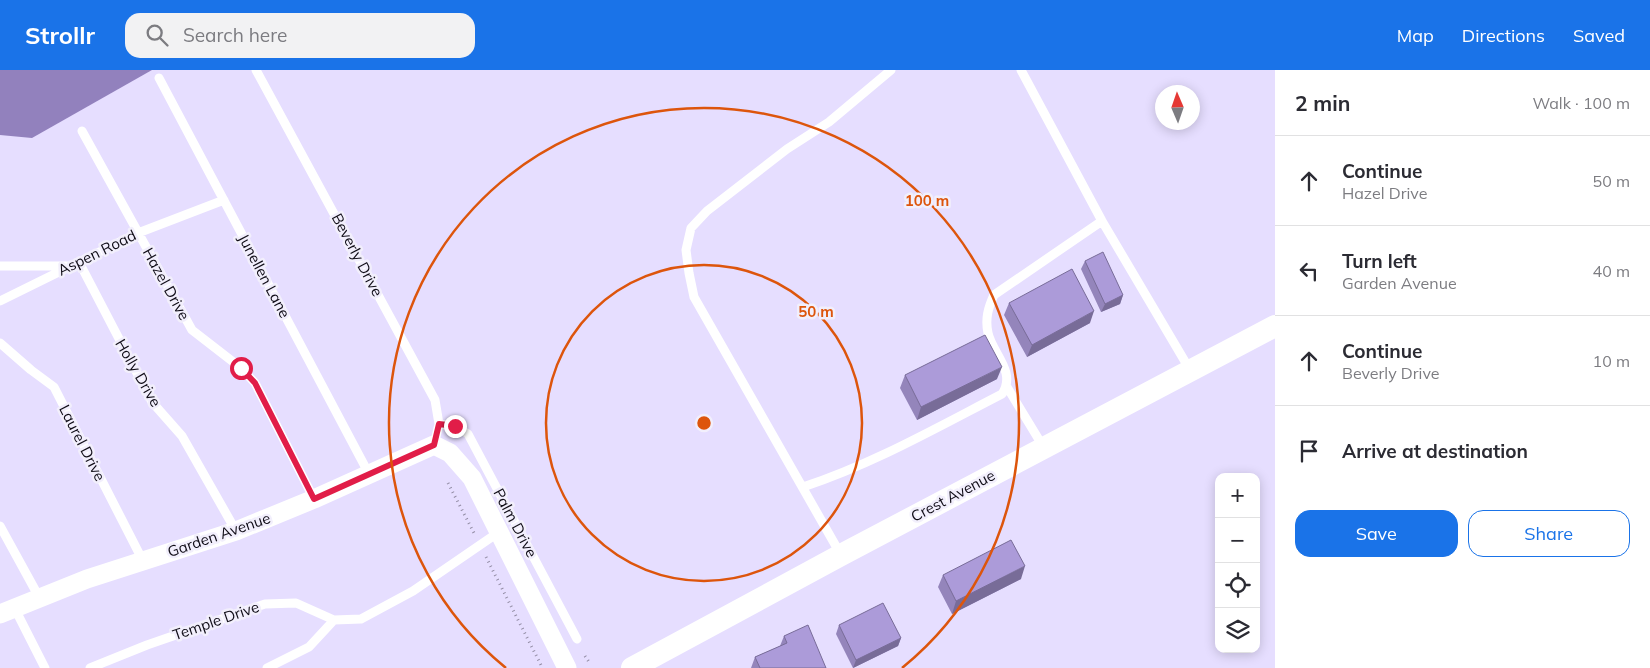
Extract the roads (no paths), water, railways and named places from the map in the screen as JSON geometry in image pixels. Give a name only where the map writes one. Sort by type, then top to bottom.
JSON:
[{"type":"street","name":"Crest Avenue","points":[[632,668],[841,555],[1275,326]]},
{"type":"street","name":"Garden Avenue","points":[[7,610],[86,579],[236,531],[314,499],[434,445]]},
{"type":"street","name":"Palm Drive","points":[[434,445],[450,453],[472,478],[567,668]]},
{"type":"lane","name":"Beverly Drive","points":[[256,70],[435,400],[439,424],[434,445]]},
{"type":"lane","points":[[841,555],[694,297],[686,250],[691,228],[708,211],[787,149],[829,122],[891,70]]},
{"type":"lane","points":[[1021,70],[1102,221],[1190,371]]},
{"type":"lane","name":"Junellen Lane","points":[[159,78],[369,474]]},
{"type":"lane","name":"Hazel Drive","points":[[82,131],[192,330],[241,368],[255,383],[314,499]]},
{"type":"lane","name":"Aspen Road","points":[[0,300],[138,233],[224,200]]},
{"type":"lane","points":[[1044,448],[1007,387],[1004,367],[988,335],[987,310],[994,295],[1102,221]]},
{"type":"lane","points":[[0,266],[75,264]]},
{"type":"lane","name":"Holly Drive","points":[[75,264],[152,402],[182,436],[236,531]]},
{"type":"lane","name":"Laurel Drive","points":[[0,343],[54,387],[143,561]]},
{"type":"lane","points":[[802,487],[837,476],[892,451],[1002,394],[1007,387]]},
{"type":"lane","name":"Palm Drive","points":[[439,424],[455,426],[468,434],[577,639]]},
{"type":"lane","points":[[0,526],[39,597]]},
{"type":"lane","name":"Temple Drive","points":[[90,668],[147,645],[265,604],[296,603],[334,620],[361,619],[413,591],[499,532]]},
{"type":"lane","points":[[7,610],[45,668]]},
{"type":"lane","points":[[267,668],[309,647],[334,620]]}]
